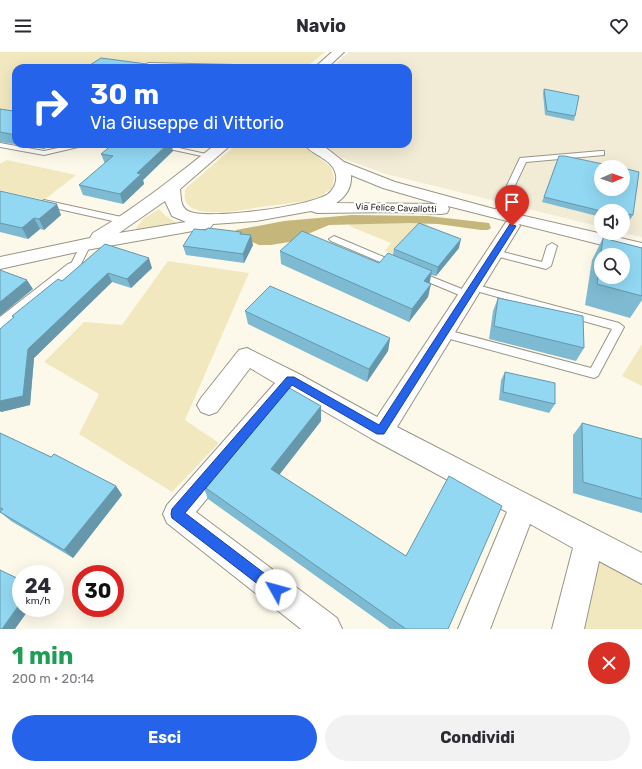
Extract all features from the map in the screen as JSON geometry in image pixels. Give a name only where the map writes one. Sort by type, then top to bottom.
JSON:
[{"type":"main road","points":[[325,64],[339,52]]},
{"type":"main road","points":[[86,244],[126,221],[172,188],[220,148]]},
{"type":"main road","name":"Via Felice Cavallotti","points":[[317,148],[340,165],[389,186],[500,218],[642,249]]},
{"type":"main road","points":[[0,263],[86,244],[302,208],[332,199],[341,191],[344,181],[340,165]]},
{"type":"main road","points":[[172,188],[175,210],[182,215],[198,219],[226,220]]},
{"type":"main road","name":"Via Felice Cavallotti","points":[[302,208],[395,207],[500,218]]},
{"type":"street","points":[[380,431],[495,253],[500,218]]},
{"type":"street","points":[[0,328],[74,268]]},
{"type":"street","points":[[209,405],[247,356],[380,431],[642,569]]},
{"type":"street","points":[[291,380],[176,514],[326,629]]},
{"type":"street","points":[[474,629],[523,506]]},
{"type":"street","points":[[568,629],[589,541]]},
{"type":"lane","points":[[0,144],[12,146]]},
{"type":"lane","points":[[20,148],[44,153],[68,148]]},
{"type":"lane","points":[[170,148],[211,156]]},
{"type":"lane","points":[[500,218],[523,160],[601,153]]},
{"type":"lane","points":[[37,201],[126,221]]},
{"type":"lane","points":[[334,239],[408,270],[470,291],[619,327],[594,372],[443,334]]},
{"type":"lane","points":[[74,268],[86,244]]},
{"type":"lane","points":[[495,253],[546,266],[552,246]]},
{"type":"shaded area","points":[[0,52],[325,52],[310,64],[185,64],[98,61],[89,64],[12,64],[12,115],[0,113]]},
{"type":"shaded area","points":[[349,52],[642,52],[642,237],[630,234],[630,204],[594,204],[594,225],[386,174],[342,158],[326,148],[412,148],[412,64],[336,64]]},
{"type":"shaded area","points":[[232,148],[306,148],[331,167],[334,178],[332,188],[321,196],[311,200],[226,212],[199,211],[190,207],[185,199],[186,188]]},
{"type":"shaded area","points":[[7,160],[76,175],[44,200],[0,190],[0,164]]},
{"type":"shaded area","points":[[159,209],[166,216],[177,223],[139,231],[136,228],[143,219]]},
{"type":"shaded area","points":[[352,215],[428,216],[489,223],[491,228],[488,230],[481,230],[438,224],[410,223],[329,225],[289,242],[271,245],[259,245],[237,235],[236,230],[284,221]]},
{"type":"shaded area","points":[[357,219],[433,219],[396,255],[385,251],[391,243],[349,226]]},
{"type":"shaded area","points":[[168,261],[249,273],[185,420],[219,443],[172,492],[79,434],[99,394],[44,362],[84,322],[122,325]]},
{"type":"shaded area","points":[[642,344],[642,386],[622,376]]},
{"type":"shaded area","points":[[596,552],[642,577],[642,629],[578,629]]},
{"type":"building","points":[[101,58],[147,64],[91,64]]},
{"type":"building","points":[[544,89],[579,96],[575,116],[547,111]]},
{"type":"building","points":[[0,109],[12,111],[12,134],[0,132]]},
{"type":"building","points":[[108,148],[164,148],[137,173],[141,174],[120,194],[79,185],[113,156],[101,154]]},
{"type":"building","points":[[559,156],[594,162],[594,196],[630,196],[630,170],[639,172],[633,215],[630,214],[630,204],[594,204],[594,209],[544,197]]},
{"type":"building","points":[[0,191],[57,204],[39,219],[34,218],[22,228],[0,223]]},
{"type":"building","points":[[419,223],[461,239],[438,267],[394,249]]},
{"type":"building","points":[[208,228],[241,232],[240,234],[251,235],[243,254],[183,246],[194,229],[206,230]]},
{"type":"building","points":[[302,231],[379,263],[388,253],[432,271],[424,281],[431,284],[412,309],[280,251]]},
{"type":"building","points":[[603,240],[611,240],[642,248],[642,296],[597,284],[630,284],[630,248],[602,248]]},
{"type":"building","points":[[105,244],[149,258],[127,279],[108,273],[28,349],[23,396],[0,401],[0,329],[14,317],[12,316],[58,279],[62,281]]},
{"type":"building","points":[[0,270],[27,280],[0,302]]},
{"type":"building","points":[[270,286],[390,338],[369,369],[245,311]]},
{"type":"building","points":[[498,298],[583,316],[584,348],[494,326]]},
{"type":"building","points":[[505,372],[555,383],[555,404],[503,392]]},
{"type":"building","points":[[286,386],[321,406],[271,469],[406,556],[449,476],[502,506],[448,629],[406,629],[203,486]]},
{"type":"building","points":[[582,423],[642,439],[642,499],[583,482]]},
{"type":"building","points":[[0,433],[51,457],[54,454],[116,486],[64,550],[0,512],[3,509],[0,508]]},
{"type":"building","points":[[0,570],[12,576],[12,615],[2,629],[0,629]]},
{"type":"route","points":[[276,590],[176,514],[291,380],[380,431],[512,226]]}]
